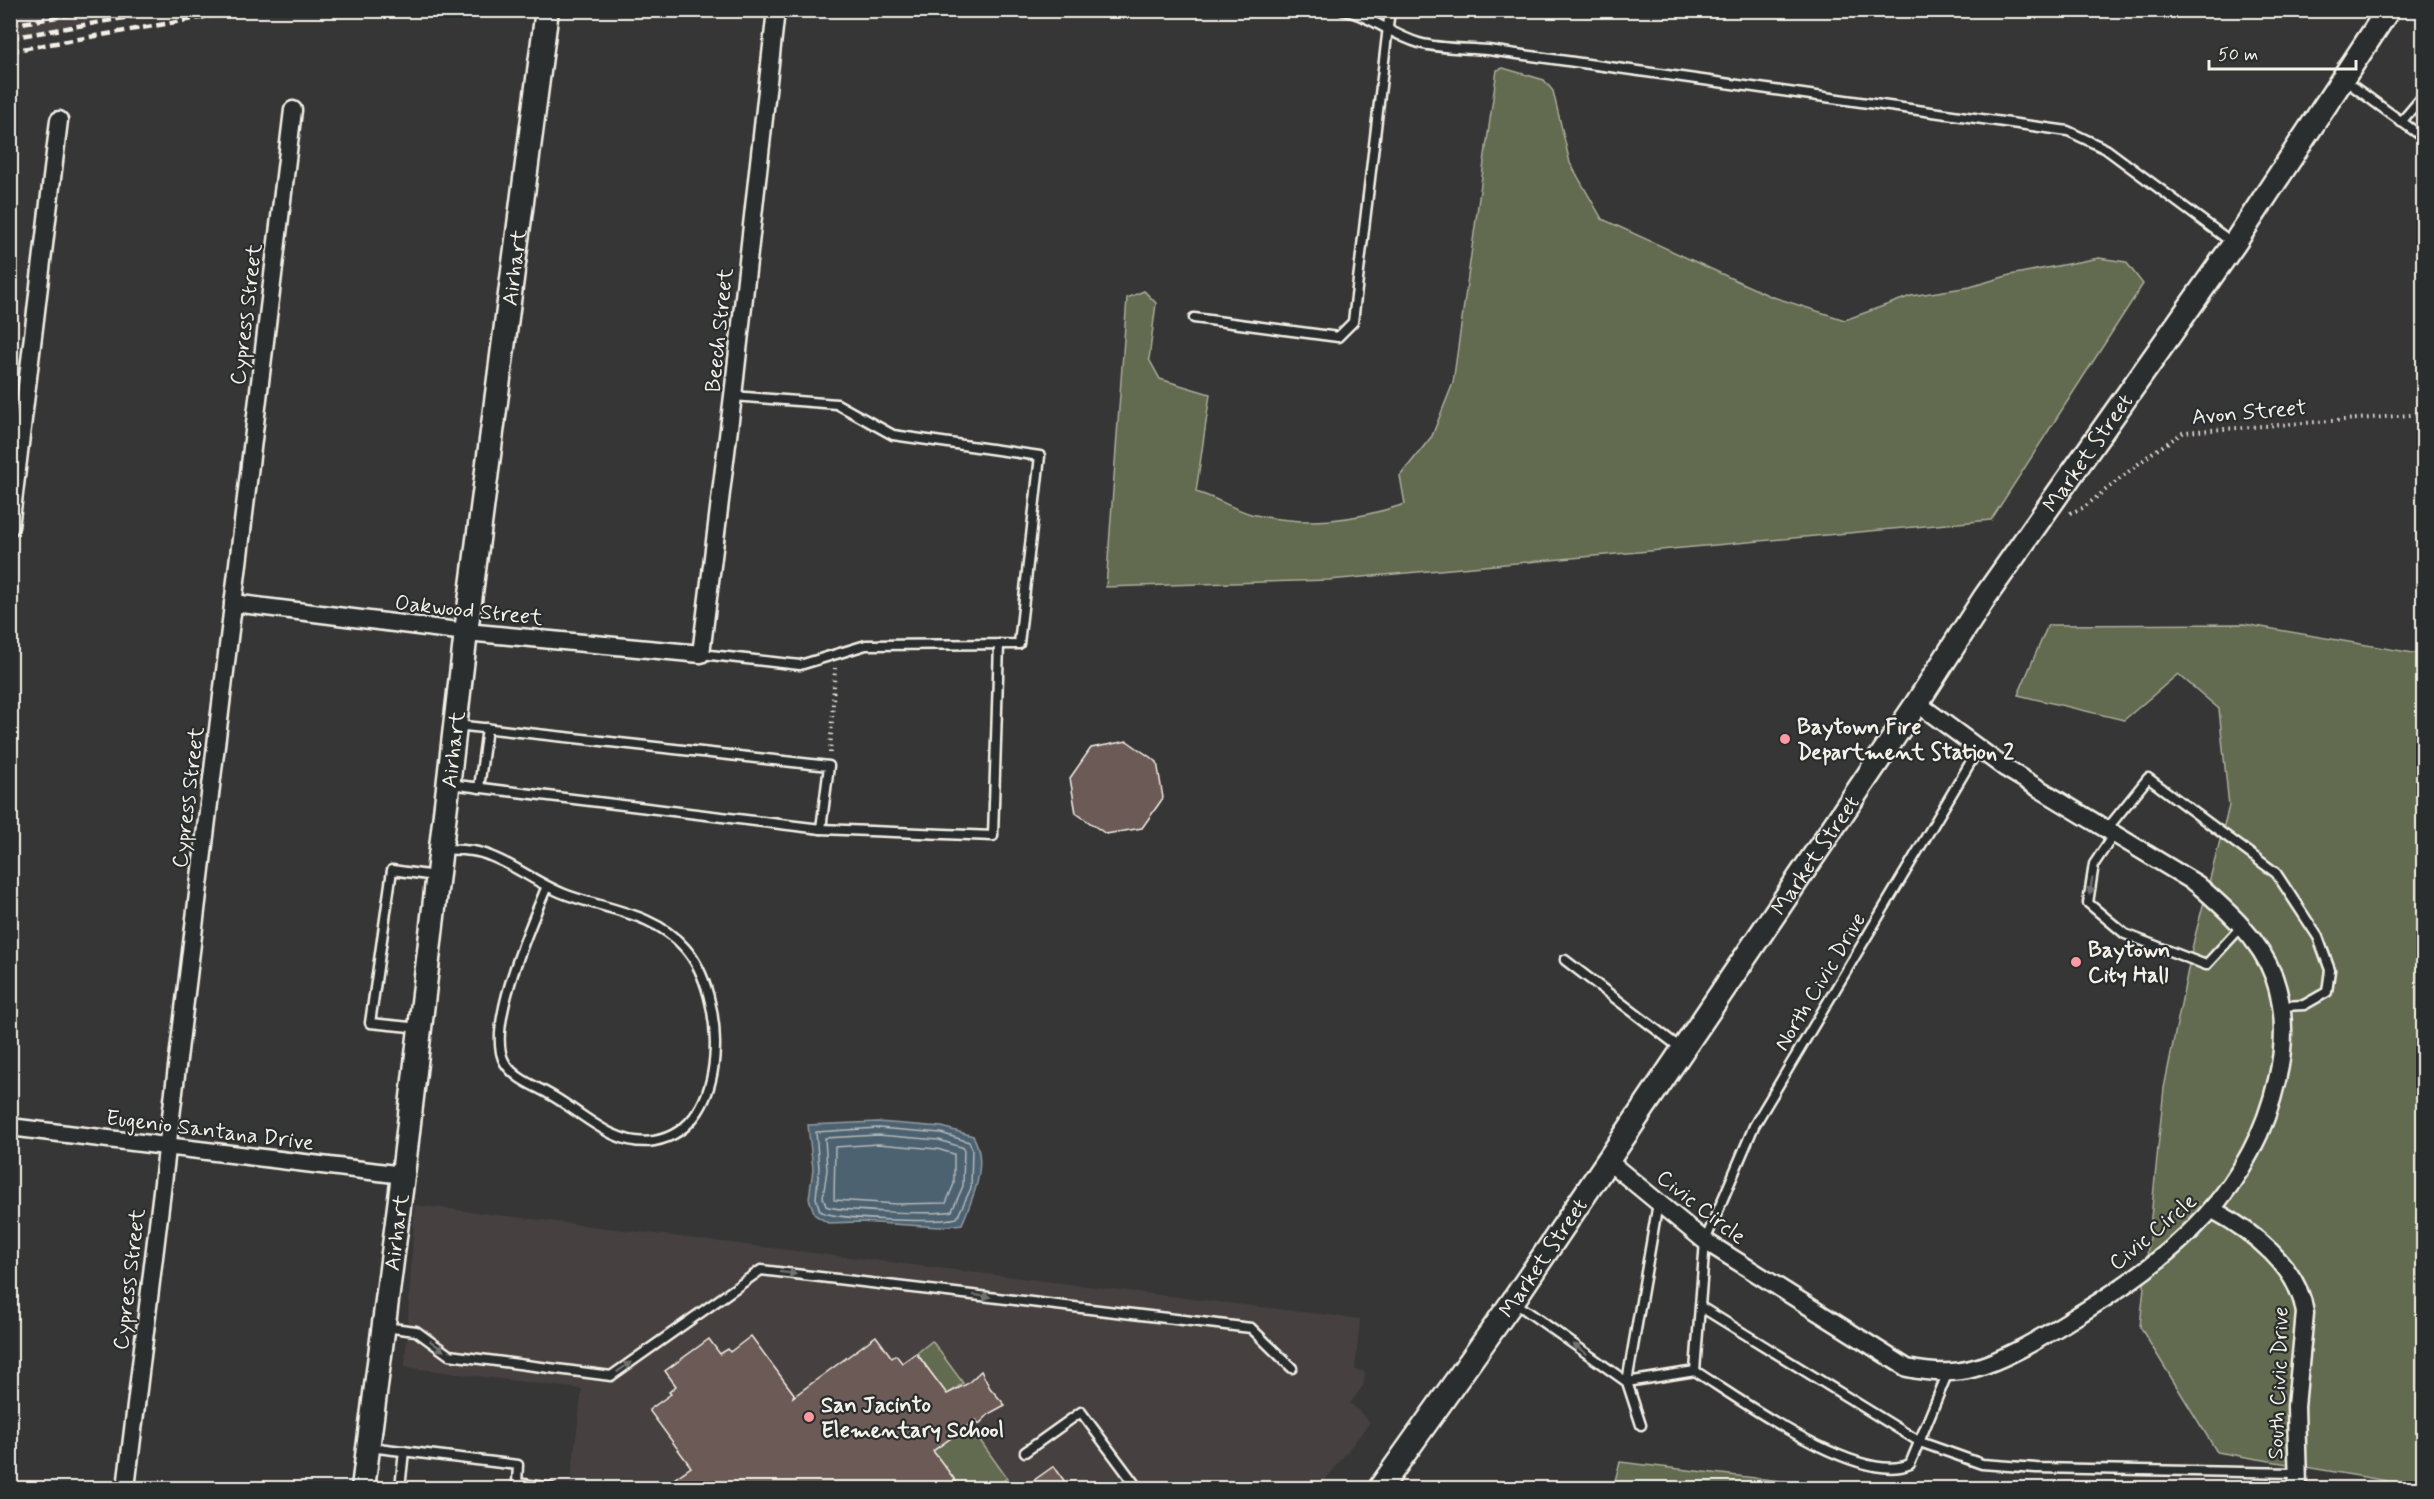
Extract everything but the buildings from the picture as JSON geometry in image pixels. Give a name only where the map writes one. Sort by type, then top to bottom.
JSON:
[{"type":"main road","name":"Airhart","points":[[363,1488],[403,1175],[466,632],[547,10]]},
{"type":"main road","name":"Market Street","points":[[1380,1488],[1514,1301],[1917,703],[1985,597],[2234,244],[2388,10]]},
{"type":"street","name":"Beech Street","points":[[701,654],[734,396],[776,10]]},
{"type":"street","name":"Cypress Street","points":[[126,1488],[293,110]]},
{"type":"street","points":[[10,527],[58,120]]},
{"type":"street","name":"Oakwood Street","points":[[233,603],[466,632],[701,654]]},
{"type":"street","name":"Civic Circle","points":[[1608,1161],[1631,1177],[1658,1203],[1705,1241],[1907,1368],[1933,1373],[1964,1371],[2004,1356],[2053,1331],[2150,1266],[2213,1210],[2237,1179],[2264,1126],[2281,1063],[2284,1034],[2282,1006],[2274,976],[2259,949],[2242,926],[2197,884],[2006,768],[1917,703]]},
{"type":"street","name":"Eugenio Santana Drive","points":[[10,1127],[403,1175]]},
{"type":"street","name":"South Civic Drive","points":[[2213,1210],[2245,1228],[2263,1245],[2297,1287],[2303,1300],[2305,1313],[2296,1406],[2297,1481]]},
{"type":"lane","points":[[1342,10],[1360,13],[1386,31],[1420,43],[1488,50],[2068,131],[2106,149],[2234,244]]},
{"type":"lane","points":[[1194,318],[1338,337],[1353,322],[1390,10]]},
{"type":"lane","points":[[2343,79],[2424,138]]},
{"type":"lane","points":[[2401,122],[2424,95]]},
{"type":"lane","points":[[701,654],[800,666],[866,645],[1019,644],[1040,456],[893,435],[837,404],[734,396]]},
{"type":"lane","points":[[448,784],[821,829],[993,836],[999,644]]},
{"type":"lane","points":[[455,725],[829,766],[821,829]]},
{"type":"lane","points":[[479,788],[487,728]]},
{"type":"lane","name":"North Civic Drive","points":[[1695,1371],[1705,1241],[1754,1126],[1979,748]]},
{"type":"lane","points":[[2242,926],[2206,965],[2125,934],[2088,903],[2094,864],[2111,831],[2148,778],[2276,873],[2318,937],[2330,970],[2328,992],[2304,1005],[2282,1006]]},
{"type":"lane","points":[[441,849],[472,850],[489,855],[566,895],[639,917],[668,931],[686,949],[702,974],[712,1005],[715,1045],[712,1079],[704,1099],[692,1119],[675,1133],[654,1141],[624,1138],[589,1121],[552,1095],[523,1081],[506,1064],[499,1050],[505,1008],[526,935],[547,886]]},
{"type":"lane","points":[[420,1028],[370,1023],[392,870],[438,876]]},
{"type":"lane","points":[[1565,960],[1683,1050]]},
{"type":"lane","points":[[1641,1425],[1627,1383],[1658,1203]]},
{"type":"lane","points":[[384,1327],[416,1331],[449,1355],[612,1376],[761,1270],[1251,1328],[1292,1368]]},
{"type":"lane","points":[[1514,1301],[1627,1383],[1695,1371],[1811,1444],[1857,1462],[1900,1468],[1910,1464],[1948,1372]]},
{"type":"lane","points":[[1701,1307],[1920,1442],[1982,1464],[2297,1481]]},
{"type":"lane","points":[[1025,1452],[1081,1412],[1134,1483]]},
{"type":"lane","points":[[368,1447],[518,1465],[517,1483],[551,1488]]},
{"type":"lane","points":[[400,1488],[405,1451]]},
{"type":"path","name":"Avon Street","points":[[2034,530],[2082,508],[2152,453],[2184,432],[2424,414]]},
{"type":"path","points":[[829,766],[836,654]]},
{"type":"path","points":[[1102,1488],[1108,1484]]},
{"type":"shaded area","points":[[11,10],[131,10],[131,11],[11,39]]},
{"type":"shaded area","points":[[415,1205],[1360,1319],[1355,1370],[1365,1372],[1363,1386],[1350,1403],[1370,1422],[1319,1488],[570,1488],[582,1389],[405,1367]]},
{"type":"green space","points":[[1503,68],[1544,80],[1553,91],[1570,163],[1602,219],[1770,296],[1845,320],[1911,296],[1970,287],[2010,275],[2099,258],[2126,262],[2143,284],[1991,520],[1329,580],[1106,587],[1127,298],[1144,291],[1156,303],[1149,359],[1160,379],[1210,394],[1196,492],[1251,514],[1291,520],[1347,518],[1405,504],[1400,476],[1432,436],[1453,383],[1497,70]]},
{"type":"green space","points":[[2244,624],[2413,653],[2423,652],[2423,1485],[2411,1485],[2217,1452],[2140,1327],[2164,1088],[2194,940],[2229,806],[2219,709],[2178,674],[2124,720],[2018,695],[2048,625]]},
{"type":"green space","points":[[932,1341],[963,1383],[947,1395],[917,1353]]},
{"type":"green space","points":[[969,1425],[1007,1478],[993,1488],[961,1488],[933,1451]]},
{"type":"green space","points":[[1620,1462],[1841,1488],[1613,1488]]},
{"type":"water","points":[[878,1122],[942,1127],[973,1136],[980,1157],[978,1180],[962,1224],[939,1227],[860,1222],[828,1223],[815,1215],[809,1199],[813,1169],[808,1125]]},
{"type":"railway","points":[[10,25],[100,10]]},
{"type":"railway","points":[[10,38],[169,10]]},
{"type":"railway","points":[[10,51],[245,10]]},
{"type":"place","name":"Baytown Fire Department Station 2","points":[[1785,739]]},
{"type":"place","name":"Baytown City Hall","points":[[2076,962]]},
{"type":"place","name":"San Jacinto Elementary School","points":[[809,1417]]}]
